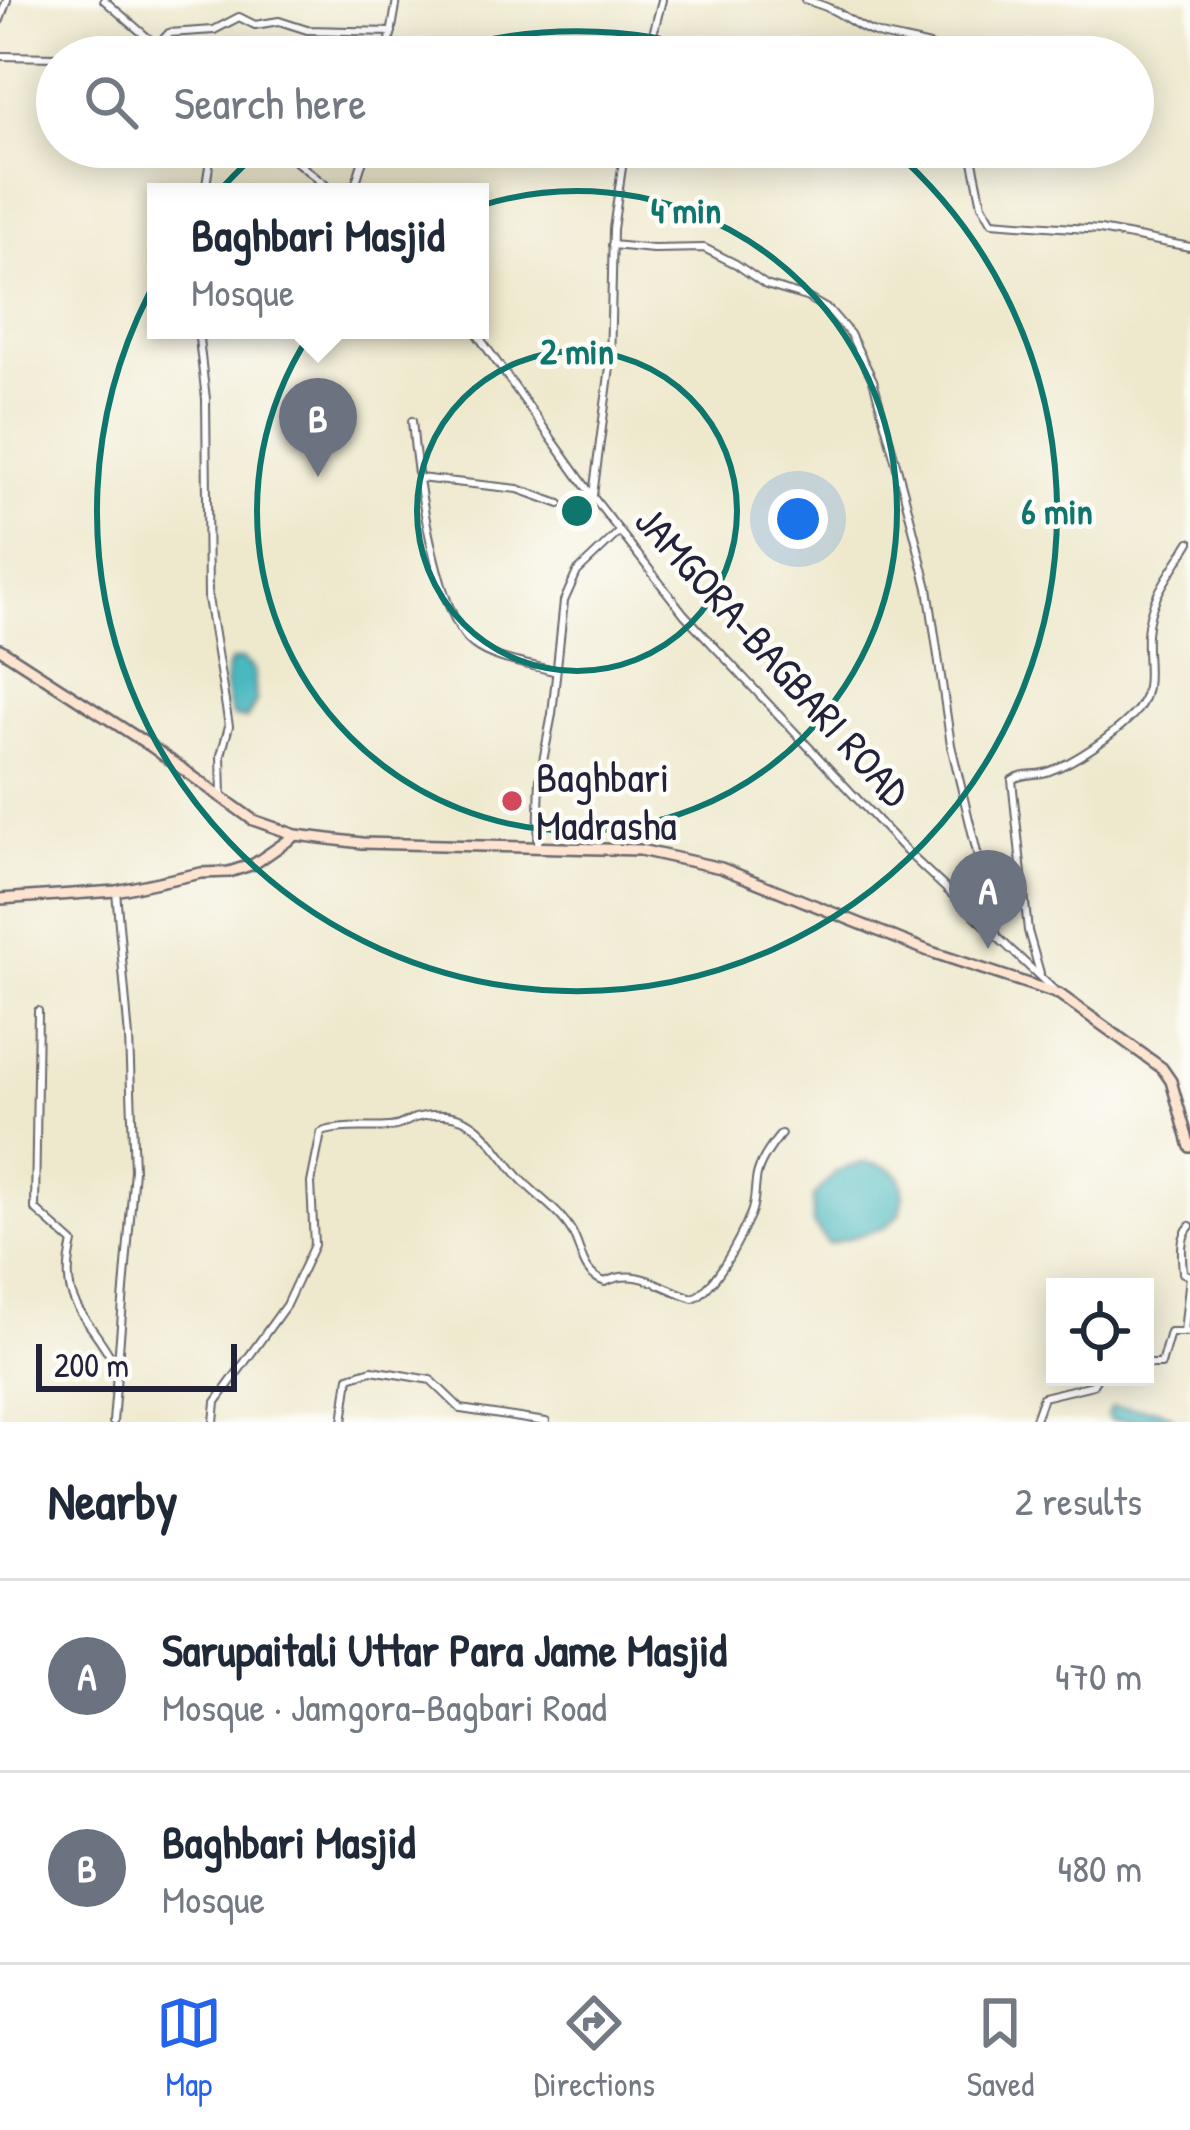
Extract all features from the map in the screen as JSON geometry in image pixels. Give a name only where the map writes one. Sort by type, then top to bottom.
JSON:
[{"type":"main road","points":[[0,649],[152,747],[253,820],[296,835],[410,846],[640,850],[721,868],[911,944],[1059,994],[1162,1068],[1190,1147]]},
{"type":"main road","points":[[0,899],[116,891],[247,867],[296,835]]},
{"type":"street","points":[[0,20],[7,0]]},
{"type":"street","points":[[104,0],[146,36]]},
{"type":"street","points":[[391,36],[397,0]]},
{"type":"street","points":[[653,36],[662,0]]},
{"type":"street","points":[[808,0],[846,14],[859,26],[897,36]]},
{"type":"street","points":[[166,36],[197,28],[214,30],[238,16],[256,25],[279,21],[307,30],[392,32]]},
{"type":"street","points":[[0,56],[36,57]]},
{"type":"street","points":[[593,497],[610,368],[612,245],[623,168]]},
{"type":"street","points":[[974,168],[982,205],[992,222],[1100,230],[1190,247]]},
{"type":"street","points":[[612,245],[704,248],[766,285],[829,310],[850,334],[873,380],[928,588],[951,745],[998,936]]},
{"type":"street","points":[[199,339],[206,399],[208,598],[229,726],[221,755],[222,799]]},
{"type":"street","name":"JAMGORA-BAGBARI ROAD","points":[[479,339],[684,614],[907,852],[1059,994]]},
{"type":"street","points":[[412,421],[433,552],[463,635],[479,649],[555,672]]},
{"type":"street","points":[[419,478],[518,489],[560,504]]},
{"type":"street","points":[[538,847],[540,777],[558,628],[569,586],[620,531]]},
{"type":"street","points":[[1041,976],[1028,931],[1012,780],[1067,762],[1136,712],[1148,684],[1147,631],[1155,593],[1190,542]]},
{"type":"street","points":[[113,1422],[134,1149],[116,891]]},
{"type":"street","points":[[38,1011],[34,1209],[74,1243],[68,1289],[117,1370]]},
{"type":"street","points":[[214,1422],[216,1402],[286,1305],[314,1245],[310,1184],[321,1133],[357,1126],[388,1127],[414,1118],[462,1118],[475,1123],[520,1178],[571,1228],[593,1276],[605,1282],[619,1275],[641,1276],[693,1298],[703,1295],[716,1279],[744,1228],[755,1199],[757,1174],[781,1134]]},
{"type":"street","points":[[1154,1364],[1161,1364],[1170,1332],[1187,1332],[1190,1282],[1183,1273],[1182,1249],[1190,1226]]},
{"type":"street","points":[[343,1422],[349,1377],[372,1370],[431,1380],[461,1408],[546,1422]]},
{"type":"street","points":[[1034,1422],[1043,1396],[1088,1386]]},
{"type":"water","points":[[242,659],[254,670],[256,702],[246,719],[234,717],[226,689],[231,661]]},
{"type":"water","points":[[862,1163],[885,1166],[898,1175],[903,1191],[900,1214],[884,1228],[828,1244],[813,1224],[813,1197],[837,1171]]},
{"type":"water","points":[[1112,1407],[1157,1409],[1173,1420],[1110,1420],[1107,1415]]},
{"type":"place","name":"Baghbari Masjid","points":[[318,477]]},
{"type":"place","name":"Baghbari Madrasha","points":[[512,801]]},
{"type":"place","name":"Sarupaitali Uttar Para Jame Masjid","points":[[988,949]]}]
